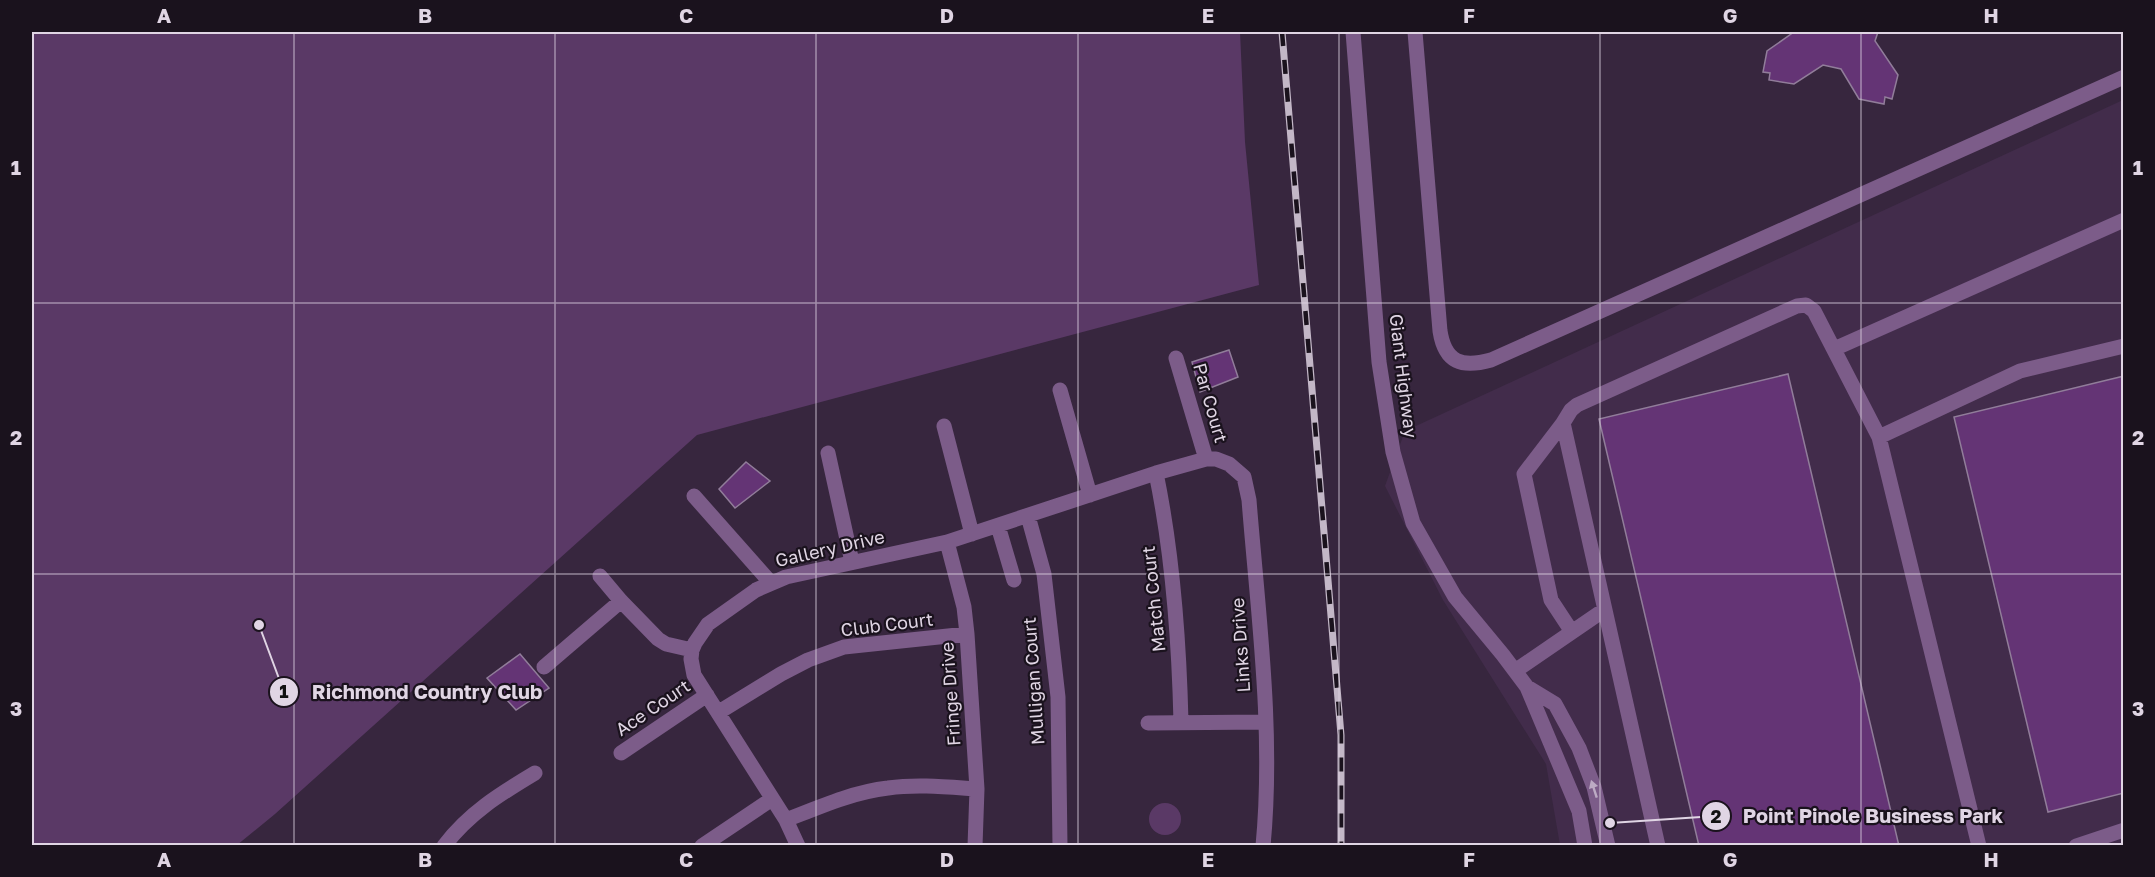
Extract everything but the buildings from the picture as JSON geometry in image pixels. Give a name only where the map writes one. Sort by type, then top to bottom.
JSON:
[{"type":"street","name":"Giant Highway","points":[[1353,32],[1379,362],[1393,452],[1413,523],[1455,597],[1527,687],[1580,811],[1585,846]]},
{"type":"street","points":[[1415,32],[1440,331],[1442,345],[1450,356],[1460,363],[1491,360],[2124,77]]},
{"type":"street","points":[[1834,349],[2124,220]]},
{"type":"street","points":[[1572,632],[1551,600],[1524,474],[1571,410],[1577,405],[1797,306],[1806,306],[1814,310],[1879,437],[1979,846]]},
{"type":"street","points":[[1879,437],[2020,371],[2124,346]]},
{"type":"street","name":"Par Court","points":[[1176,358],[1211,459]]},
{"type":"street","points":[[1060,390],[1090,495]]},
{"type":"street","points":[[1563,423],[1658,846]]},
{"type":"street","points":[[944,426],[972,534]]},
{"type":"street","points":[[828,453],[852,562]]},
{"type":"street","name":"Gallery Drive","points":[[692,650],[694,643],[708,624],[756,590],[786,577],[947,542],[1156,473],[1211,459]]},
{"type":"street","name":"Links Drive","points":[[1211,459],[1229,464],[1244,477],[1249,500],[1266,722],[1266,823],[1263,846]]},
{"type":"street","name":"Match Court","points":[[1156,473],[1166,519],[1179,640],[1181,722]]},
{"type":"street","points":[[694,496],[771,584]]},
{"type":"street","name":"Mulligan Court","points":[[1028,516],[1044,574],[1058,698],[1060,846]]},
{"type":"street","points":[[998,526],[1014,580]]},
{"type":"street","name":"Fringe Drive","points":[[947,542],[964,607],[967,634],[976,789],[975,846]]},
{"type":"street","points":[[600,576],[658,639],[666,644],[692,650],[694,675],[786,820],[798,846]]},
{"type":"street","points":[[544,667],[621,601]]},
{"type":"street","points":[[1515,671],[1604,610]]},
{"type":"street","name":"Club Court","points":[[719,712],[808,660],[844,647],[967,634]]},
{"type":"street","name":"Giant Highway","points":[[1527,687],[1555,704],[1579,748],[1594,787],[1608,846]]},
{"type":"street","name":"Ace Court","points":[[621,753],[707,695]]},
{"type":"street","points":[[1148,723],[1266,722]]},
{"type":"street","points":[[444,846],[459,826],[493,798],[535,773]]},
{"type":"street","points":[[786,820],[851,795],[887,788],[924,786],[976,789]]},
{"type":"street","points":[[702,846],[772,798]]},
{"type":"street","points":[[2076,846],[2124,830]]},
{"type":"shaded area","points":[[32,32],[1240,32],[1245,142],[1259,285],[697,435],[275,814],[237,845],[32,845]]},
{"type":"shaded area","points":[[2123,100],[2123,845],[1560,845],[1546,764],[1443,600],[1385,486],[1405,431]]},
{"type":"shaded area","points":[[1165,803],[1177,807],[1181,819],[1177,831],[1165,835],[1153,831],[1149,819],[1153,807]]},
{"type":"railway","points":[[1282,32],[1341,735],[1341,846]]},
{"type":"place","name":"Richmond Country Club","points":[[259,625]]},
{"type":"place","name":"Point Pinole Business Park","points":[[1610,823]]}]
